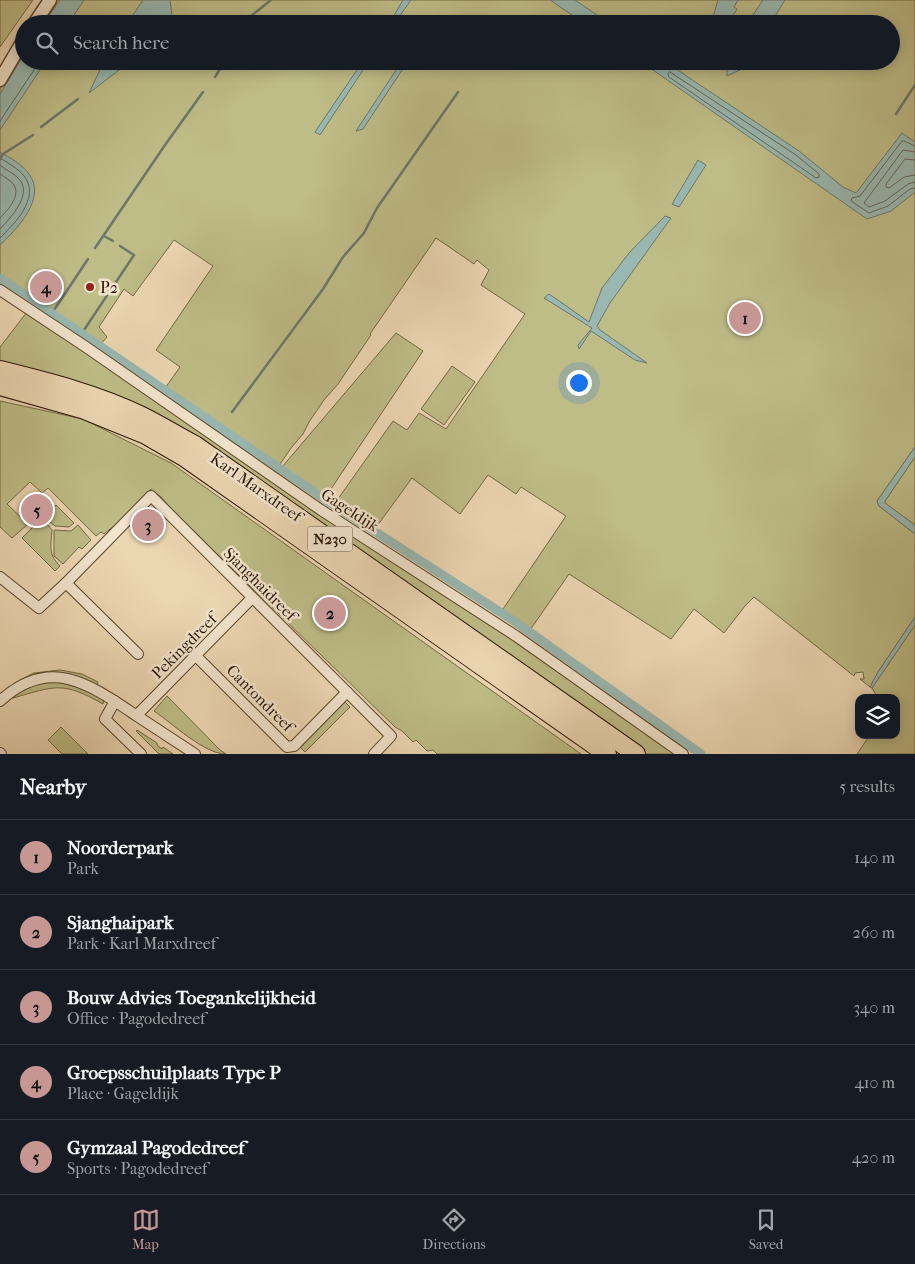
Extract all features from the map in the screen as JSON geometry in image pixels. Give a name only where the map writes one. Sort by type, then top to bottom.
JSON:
[{"type":"highway","name":"Karl Marxdreef","points":[[0,370],[58,384],[98,397],[142,416],[195,445],[636,754]]},
{"type":"highway","name":"Karl Marxdreef","points":[[0,386],[82,409],[146,435],[184,457],[607,754]]},
{"type":"street","points":[[40,15],[50,0]]},
{"type":"street","points":[[0,80],[15,54]]},
{"type":"street","name":"Gageldijk","points":[[0,290],[94,352],[321,510],[516,636],[683,754]]},
{"type":"street","name":"Sjanghaidreef","points":[[66,583],[151,496],[391,736],[374,754]]},
{"type":"street","points":[[0,577],[39,608],[66,583],[138,654]]},
{"type":"street","name":"Pekingdreef","points":[[137,716],[252,598]]},
{"type":"street","name":"Cantondreef","points":[[196,656],[287,747],[294,746],[347,692]]},
{"type":"street","points":[[2,695],[21,686],[46,678],[64,678],[81,682],[115,701],[195,754]]},
{"type":"street","points":[[115,701],[105,719],[142,754]]},
{"type":"shaded area","points":[[0,0],[33,0],[22,15],[15,15],[15,26],[0,47]]},
{"type":"shaded area","points":[[56,0],[915,0],[915,447],[877,501],[879,506],[915,534],[915,617],[870,687],[860,679],[864,679],[863,672],[855,673],[854,676],[754,597],[724,633],[694,609],[671,639],[569,574],[528,633],[499,615],[566,516],[521,487],[516,494],[488,475],[460,514],[412,478],[372,533],[333,506],[393,421],[407,430],[419,413],[446,429],[525,314],[481,285],[489,270],[477,260],[474,264],[436,238],[338,384],[324,400],[303,434],[272,476],[166,403],[170,396],[163,391],[180,367],[156,350],[213,266],[174,240],[133,296],[124,289],[99,327],[107,337],[98,347],[90,342],[86,347],[0,290],[0,89],[15,63],[15,70],[900,70],[900,15],[45,15]]},
{"type":"shaded area","points":[[27,312],[526,647],[677,754],[645,754],[552,688],[117,398],[74,381],[0,361],[0,347]]},
{"type":"shaded area","points":[[396,333],[423,351],[323,501],[281,473],[282,467]]},
{"type":"shaded area","points":[[452,366],[475,382],[444,425],[421,409]]},
{"type":"shaded area","points":[[0,401],[83,419],[171,463],[581,754],[437,754],[433,750],[427,751],[416,740],[413,742],[395,727],[151,489],[115,525],[104,534],[101,532],[96,536],[48,488],[42,493],[30,482],[7,504],[28,524],[12,538],[0,527]]},
{"type":"shaded area","points":[[915,457],[915,525],[885,503],[885,501]]},
{"type":"shaded area","points":[[56,505],[74,523],[69,527],[55,526],[44,517]]},
{"type":"shaded area","points":[[42,518],[52,530],[52,554],[60,566],[55,571],[22,538]]},
{"type":"shaded area","points":[[78,525],[91,540],[82,549],[79,547],[63,564],[54,556],[54,530],[71,531]]},
{"type":"shaded area","points":[[915,625],[915,754],[857,754],[867,739],[900,739],[900,694],[876,694],[872,688]]},
{"type":"shaded area","points":[[60,670],[82,674],[98,682],[97,686],[81,678],[57,673],[40,674],[20,680],[34,673]]},
{"type":"shaded area","points":[[49,682],[64,683],[84,690],[104,700],[103,704],[78,692],[59,688],[13,698],[30,687]]},
{"type":"shaded area","points":[[167,696],[226,754],[217,753],[198,744],[154,711]]},
{"type":"shaded area","points":[[344,701],[350,707],[305,752],[299,746]]},
{"type":"shaded area","points":[[61,727],[88,754],[62,754],[48,740]]},
{"type":"shaded area","points":[[137,730],[157,743],[162,749],[163,747],[173,754],[159,754]]},
{"type":"water","points":[[60,0],[84,0],[74,15],[49,15]]},
{"type":"water","points":[[143,0],[170,0],[172,15],[133,15]]},
{"type":"water","points":[[403,0],[411,0],[400,15],[394,15]]},
{"type":"water","points":[[550,0],[575,0],[597,15],[572,15]]},
{"type":"water","points":[[718,0],[738,0],[734,7],[737,9],[733,15],[714,15]]},
{"type":"water","points":[[763,0],[785,0],[776,15],[753,15]]},
{"type":"water","points":[[15,69],[40,70],[0,130],[0,94]]},
{"type":"water","points":[[100,70],[119,70],[89,93]]},
{"type":"water","points":[[357,70],[363,70],[320,135],[315,132]]},
{"type":"water","points":[[396,70],[402,70],[363,129],[356,131]]},
{"type":"water","points":[[653,70],[678,70],[799,151],[843,187],[856,193],[902,133],[915,142],[915,192],[891,211],[867,219]]},
{"type":"water","points":[[727,70],[740,70],[727,76]]},
{"type":"water","points":[[0,152],[26,170],[34,183],[34,193],[28,212],[14,231],[0,245]]},
{"type":"water","points":[[698,160],[706,165],[679,207],[672,204]]},
{"type":"water","points":[[665,216],[671,218],[610,303],[597,326],[647,363],[635,360],[591,331],[579,349],[578,345],[592,328],[544,298],[549,294],[589,322],[602,288],[629,253]]},
{"type":"water","points":[[915,447],[915,457],[885,503],[915,525],[915,534],[879,506],[877,501]]},
{"type":"water","points":[[915,617],[915,625],[872,688],[870,687],[878,672]]},
{"type":"waterway","points":[[252,15],[271,0]]},
{"type":"waterway","points":[[215,77],[219,70]]},
{"type":"waterway","points":[[896,114],[915,85]]},
{"type":"waterway","points":[[95,248],[203,92]]},
{"type":"waterway","points":[[232,412],[323,289],[343,257],[364,233],[377,208],[458,92]]},
{"type":"waterway","points":[[41,127],[78,99]]},
{"type":"waterway","points":[[0,159],[3,154],[33,135]]},
{"type":"waterway","points":[[104,236],[113,241]]},
{"type":"waterway","points":[[82,333],[134,255],[120,246]]},
{"type":"waterway","points":[[52,313],[88,259]]},
{"type":"waterway","points":[[0,278],[329,502],[514,621],[701,754]]},
{"type":"place","name":"Groepsschuilplaats Type P","points":[[46,287]]},
{"type":"place","name":"P2","points":[[90,287]]},
{"type":"place","name":"Noorderpark","points":[[745,318]]},
{"type":"place","name":"Gymzaal Pagodedreef","points":[[37,510]]},
{"type":"place","name":"Bouw Advies Toegankelijkheid","points":[[148,525]]},
{"type":"place","name":"Sjanghaipark","points":[[330,613]]}]
